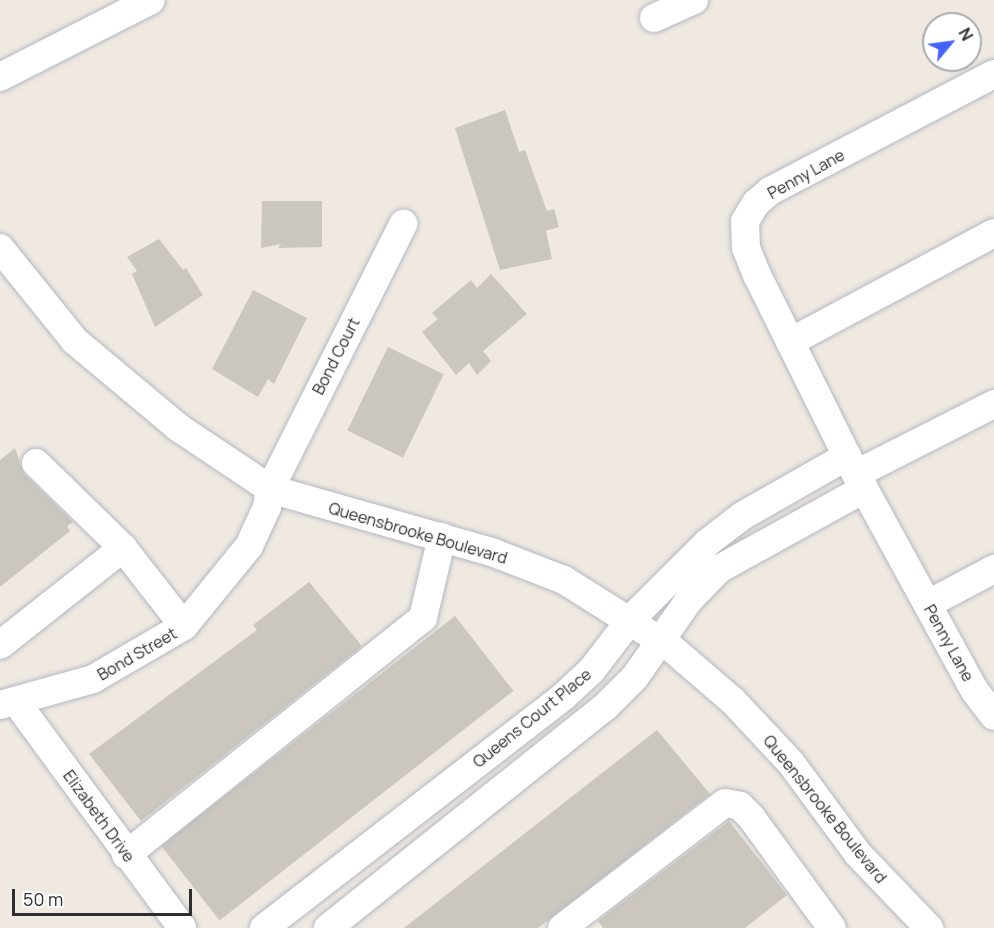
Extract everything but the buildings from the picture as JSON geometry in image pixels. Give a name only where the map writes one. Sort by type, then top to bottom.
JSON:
[{"type":"street","points":[[0,77],[151,0]]},
{"type":"street","points":[[654,18],[694,0]]},
{"type":"street","name":"Penny Lane","points":[[994,74],[756,203],[745,221],[746,248],[790,342],[856,473],[928,604],[994,717]]},
{"type":"street","name":"Bond Court","points":[[270,489],[403,224]]},
{"type":"street","points":[[790,342],[994,233]]},
{"type":"street","name":"Queensbrooke Boulevard","points":[[0,248],[75,341],[178,428],[270,489],[442,537],[564,580],[631,619],[662,641],[733,701],[784,755],[858,854],[929,928]]},
{"type":"street","points":[[328,928],[605,707],[662,641],[689,600],[719,569],[856,473],[994,404]]},
{"type":"street","points":[[36,463],[123,548],[184,626]]},
{"type":"street","name":"Queens Court Place","points":[[264,928],[564,696],[591,671],[631,619],[734,523],[856,473]]},
{"type":"street","name":"Bond Street","points":[[8,704],[93,679],[184,626],[249,546],[267,507],[270,489]]},
{"type":"street","points":[[126,855],[423,618],[442,537]]},
{"type":"street","points":[[0,645],[123,548]]},
{"type":"street","points":[[928,604],[994,569]]},
{"type":"street","name":"Elizabeth Drive","points":[[8,704],[182,928]]},
{"type":"street","points":[[562,928],[725,802],[740,806],[751,817],[822,925]]}]
